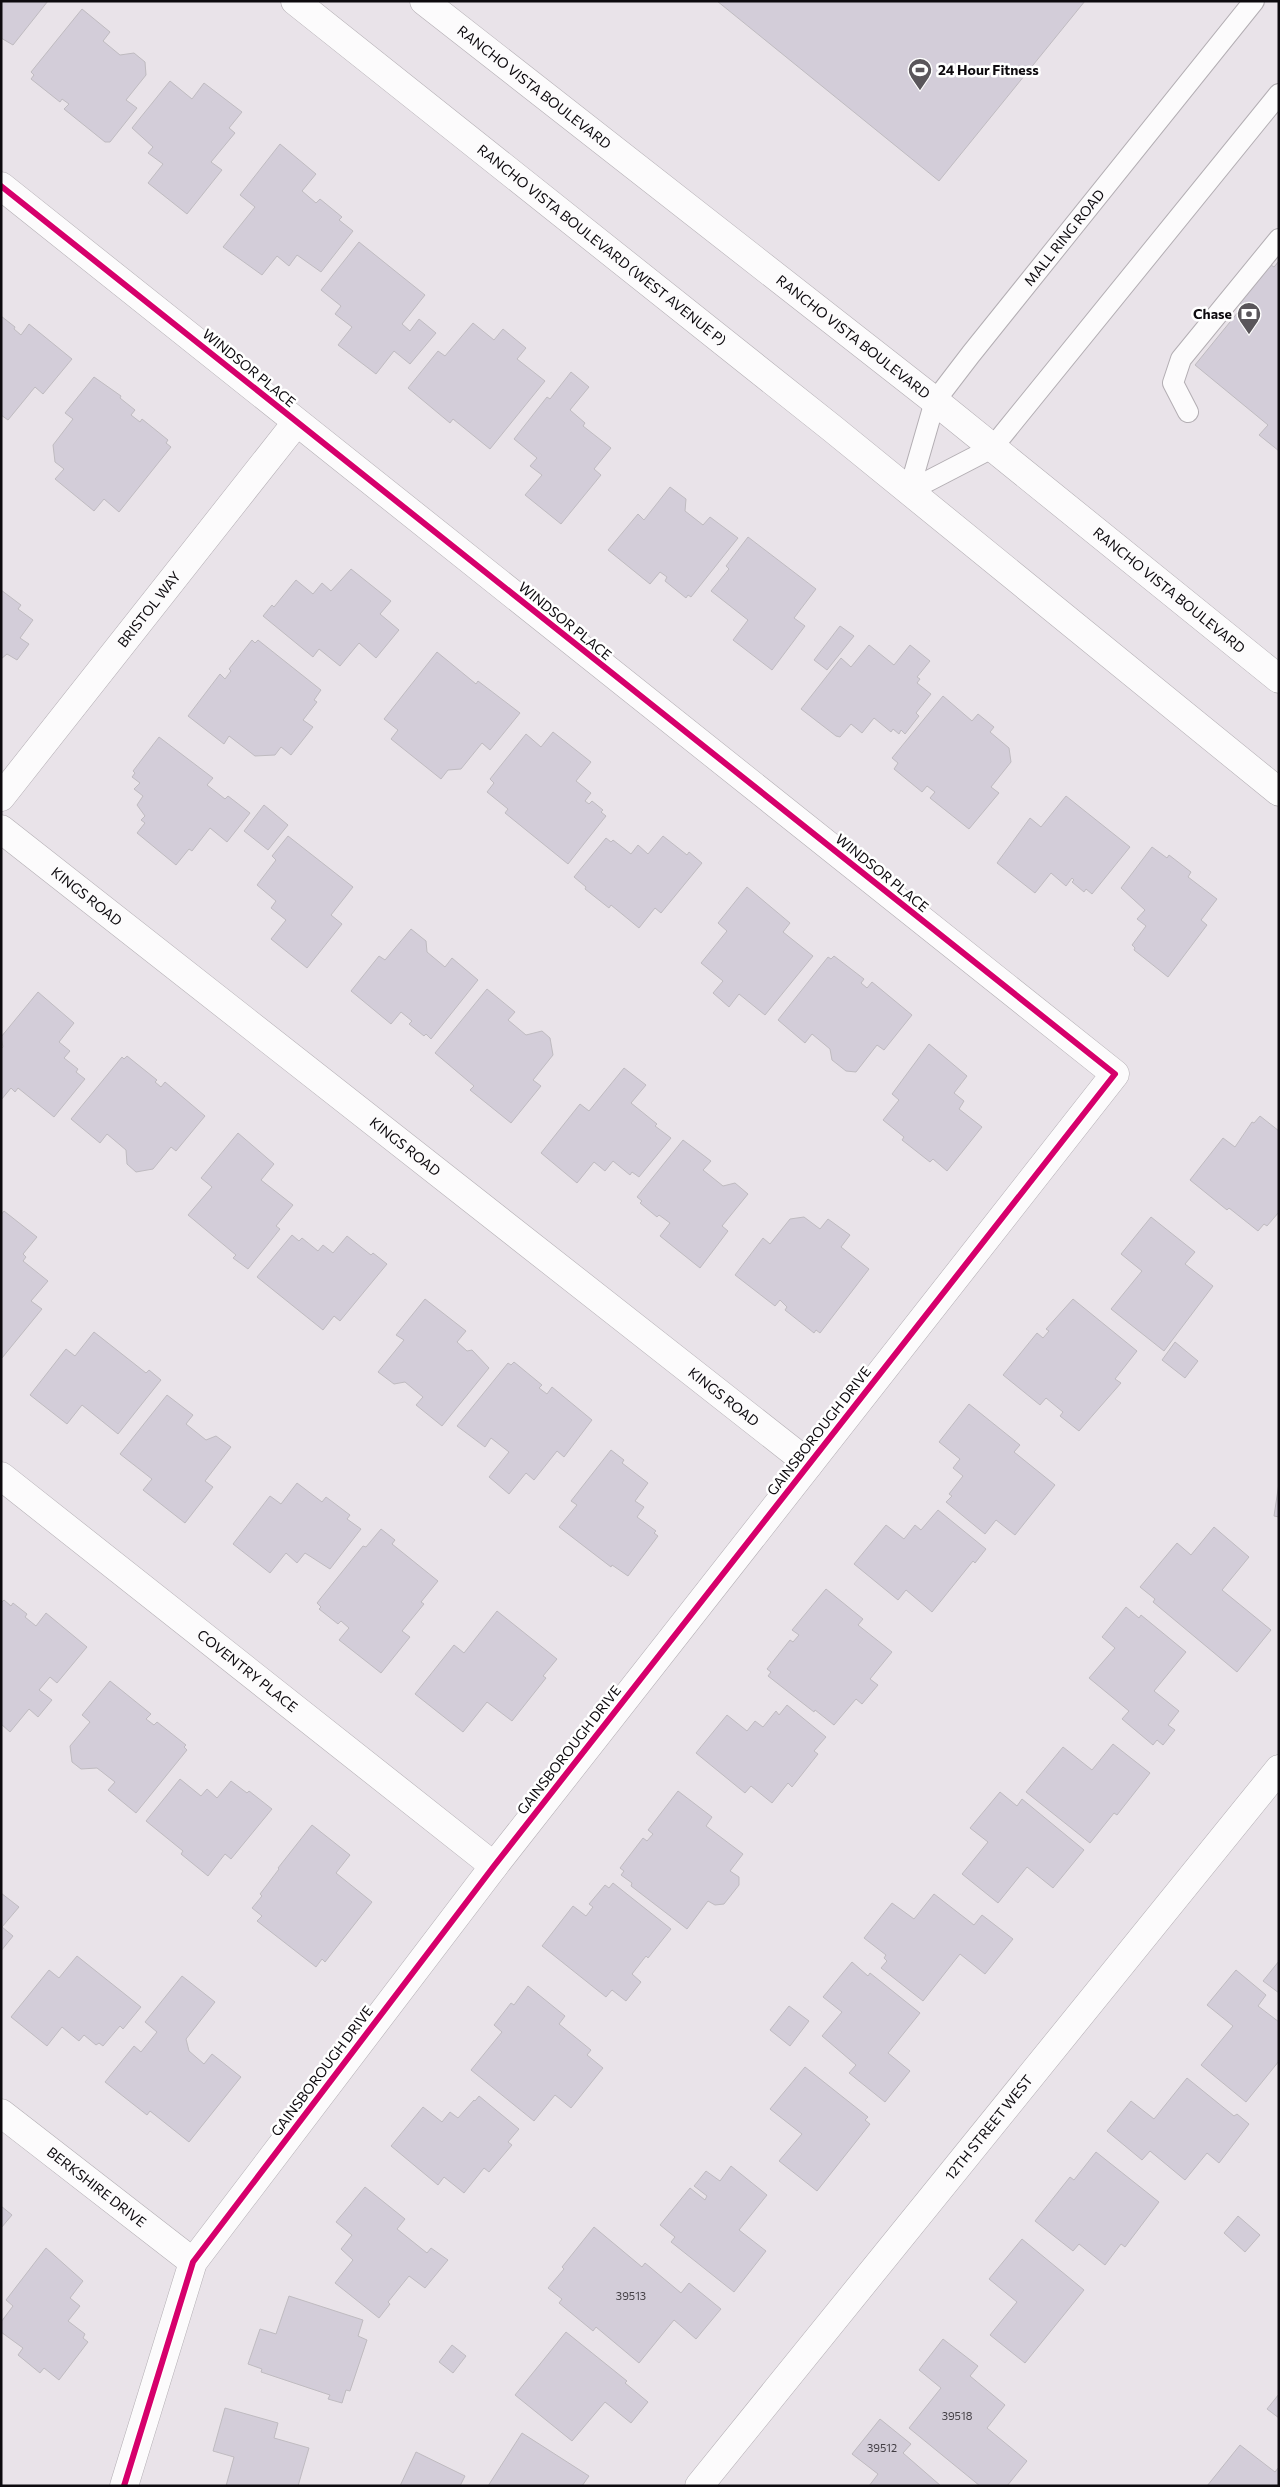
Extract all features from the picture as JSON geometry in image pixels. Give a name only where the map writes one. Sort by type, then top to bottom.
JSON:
[{"type":"street","name":"RANCHO VISTA BOULEVARD (WEST AVENUE P)","points":[[295,1],[909,491]]},
{"type":"street","name":"RANCHO VISTA BOULEVARD","points":[[424,1],[935,402],[1279,679]]},
{"type":"street","name":"WINDSOR PLACE","points":[[1,186],[1115,1074]]},
{"type":"street","name":"BRISTOL WAY","points":[[1,797],[296,423]]},
{"type":"street","points":[[909,491],[1279,792]]},
{"type":"street","name":"KINGS ROAD","points":[[1,829],[809,1464]]},
{"type":"street","name":"GAINSBOROUGH DRIVE","points":[[124,2486],[193,2262],[494,1866],[1115,1074]]},
{"type":"street","name":"COVENTRY PLACE","points":[[1,1476],[494,1866]]},
{"type":"street","name":"12TH STREET WEST","points":[[699,2486],[1279,1769]]},
{"type":"street","name":"BERKSHIRE DRIVE","points":[[1,2113],[193,2262]]},
{"type":"lane","name":"MALL RING ROAD","points":[[909,491],[935,402],[983,338],[1254,1]]},
{"type":"lane","points":[[909,491],[992,448],[1279,94]]},
{"type":"lane","points":[[1188,412],[1173,382],[1181,359],[1279,239]]},
{"type":"building","points":[[1,1],[48,1],[13,45],[1,38]]},
{"type":"building","name":"24 Hour Fitness","points":[[717,1],[1085,1],[939,181]]},
{"type":"building","points":[[82,9],[110,32],[103,41],[120,55],[134,53],[145,62],[146,75],[126,100],[137,108],[110,142],[105,142],[64,109],[69,104],[62,99],[60,102],[31,79],[34,75],[31,72]]},
{"type":"building","points":[[170,81],[192,99],[204,83],[242,112],[229,128],[235,133],[211,162],[222,170],[187,214],[148,183],[163,164],[148,153],[153,147],[132,128]]},
{"type":"building","points":[[280,144],[316,174],[302,191],[316,203],[320,199],[342,217],[339,220],[353,231],[321,272],[297,255],[289,266],[277,256],[262,275],[223,247],[255,207],[240,195]]},
{"type":"building","points":[[359,242],[425,295],[402,324],[410,331],[419,319],[436,333],[410,364],[394,351],[376,374],[338,345],[352,327],[335,314],[341,306],[321,290]]},
{"type":"building","name":"Chase","points":[[1279,261],[1279,451],[1259,435],[1268,425],[1195,365],[1243,306],[1240,303],[1271,265],[1274,267]]},
{"type":"building","points":[[1,316],[15,327],[14,329],[21,335],[29,324],[72,359],[43,394],[35,387],[8,420],[1,415]]},
{"type":"building","points":[[473,323],[494,340],[503,329],[526,348],[517,359],[545,381],[490,449],[453,419],[450,423],[408,388],[438,351],[445,356]]},
{"type":"building","points":[[571,372],[589,387],[570,410],[585,423],[583,426],[611,448],[594,469],[601,475],[561,524],[525,495],[542,475],[530,466],[537,458],[514,439],[547,397],[550,399]]},
{"type":"building","points":[[94,377],[121,396],[120,398],[135,410],[131,415],[140,422],[142,419],[168,440],[166,443],[171,447],[119,512],[104,499],[94,511],[55,479],[64,469],[55,462],[53,445],[73,419],[65,413]]},
{"type":"building","points":[[670,487],[686,499],[685,511],[703,525],[710,517],[738,538],[691,597],[688,595],[686,598],[665,581],[667,577],[660,572],[650,584],[608,550],[638,514],[644,520]]},
{"type":"building","points":[[748,537],[816,589],[794,618],[805,626],[772,670],[733,640],[748,620],[711,591],[729,569],[726,566]]},
{"type":"building","points":[[351,569],[391,601],[380,614],[399,630],[376,658],[359,643],[340,666],[319,649],[313,657],[263,616],[272,605],[274,607],[296,580],[313,594],[322,583],[331,591]]},
{"type":"building","points":[[1,590],[21,605],[18,609],[33,620],[20,638],[29,644],[17,660],[7,654],[1,659]]},
{"type":"building","points":[[840,626],[854,636],[827,670],[814,660]]},
{"type":"building","points":[[252,640],[255,643],[258,640],[321,690],[314,700],[317,702],[303,720],[313,727],[291,755],[281,747],[275,755],[255,756],[229,736],[224,744],[188,716],[220,674],[225,679],[231,671],[229,669]]},
{"type":"building","points":[[869,645],[894,665],[910,645],[930,661],[917,677],[920,679],[917,683],[931,694],[916,713],[919,716],[905,734],[901,730],[899,734],[893,729],[891,732],[874,718],[862,733],[851,724],[840,737],[836,736],[801,709],[841,658],[851,667]]},
{"type":"building","points":[[437,652],[476,684],[478,681],[520,713],[490,750],[482,743],[461,769],[448,770],[441,779],[391,739],[398,730],[384,719]]},
{"type":"building","points":[[943,696],[972,721],[978,714],[994,727],[990,732],[1009,748],[1011,762],[991,787],[999,793],[969,829],[930,798],[935,792],[927,786],[922,792],[894,769],[898,763],[892,758]]},
{"type":"building","points":[[553,732],[591,762],[576,781],[591,793],[585,801],[589,804],[592,801],[603,810],[601,812],[606,816],[568,864],[505,813],[508,809],[487,792],[494,783],[490,779],[526,734],[541,747]]},
{"type":"building","points":[[159,737],[213,778],[207,785],[225,799],[228,796],[250,813],[227,842],[210,828],[192,851],[189,849],[176,865],[137,833],[145,823],[141,820],[145,816],[137,805],[143,796],[134,789],[140,783],[132,777],[135,773],[133,771]]},
{"type":"building","points":[[1066,796],[1130,847],[1092,894],[1086,889],[1084,892],[1072,882],[1074,880],[1072,878],[1066,886],[1051,873],[1035,893],[997,863],[1030,818],[1041,827]]},
{"type":"building","points":[[264,805],[288,825],[268,850],[244,831]]},
{"type":"building","points":[[288,836],[353,887],[331,915],[342,924],[307,968],[271,939],[286,920],[271,908],[276,901],[257,885],[276,860],[272,856]]},
{"type":"building","points":[[663,836],[687,855],[689,852],[702,863],[661,913],[655,908],[639,928],[611,905],[609,908],[585,889],[586,887],[574,877],[606,838],[611,842],[613,840],[631,854],[638,845],[648,854]]},
{"type":"building","points":[[1152,847],[1167,858],[1169,855],[1191,872],[1188,877],[1217,899],[1201,920],[1207,925],[1168,977],[1134,950],[1135,948],[1132,945],[1146,926],[1137,919],[1145,910],[1121,888]]},
{"type":"building","points":[[747,887],[790,923],[783,932],[813,956],[765,1015],[739,994],[729,1007],[713,993],[723,981],[701,963],[727,931],[718,923]]},
{"type":"building","points":[[411,929],[426,941],[427,952],[445,967],[452,958],[478,980],[431,1039],[409,1024],[412,1021],[401,1012],[391,1024],[351,991],[379,956],[385,960]]},
{"type":"building","points":[[834,956],[864,979],[861,983],[867,988],[872,982],[912,1015],[884,1050],[877,1045],[856,1072],[846,1071],[832,1060],[830,1049],[812,1034],[805,1043],[778,1020],[828,957],[831,959]]},
{"type":"building","points":[[487,989],[515,1012],[508,1020],[526,1035],[542,1031],[550,1038],[553,1055],[533,1080],[541,1086],[511,1123],[470,1090],[474,1086],[435,1053]]},
{"type":"building","points":[[38,992],[74,1023],[59,1042],[70,1051],[64,1058],[78,1069],[76,1072],[85,1079],[54,1117],[18,1088],[15,1092],[11,1088],[1,1100],[1,1049],[3,1047],[1,1037]]},
{"type":"building","points":[[929,1044],[967,1076],[954,1093],[964,1101],[959,1109],[982,1127],[947,1171],[933,1159],[930,1162],[902,1140],[904,1137],[883,1120],[899,1100],[892,1094]]},
{"type":"building","points":[[127,1056],[157,1080],[155,1082],[161,1087],[165,1082],[205,1116],[176,1151],[171,1147],[153,1169],[136,1172],[127,1164],[126,1150],[107,1134],[100,1143],[71,1119],[122,1057],[124,1059]]},
{"type":"building","points":[[624,1068],[646,1085],[631,1103],[657,1124],[655,1126],[671,1138],[639,1177],[632,1172],[630,1175],[613,1161],[605,1171],[594,1162],[577,1183],[541,1153],[580,1104],[589,1111]]},
{"type":"building","points":[[1260,1116],[1279,1131],[1279,1212],[1267,1226],[1264,1224],[1258,1231],[1229,1208],[1227,1210],[1190,1180],[1223,1138],[1235,1147],[1252,1122],[1254,1123]]},
{"type":"building","points":[[238,1133],[274,1164],[261,1180],[293,1205],[276,1226],[280,1229],[248,1269],[233,1258],[236,1255],[188,1215],[212,1187],[201,1178]]},
{"type":"building","points":[[683,1140],[711,1161],[703,1170],[723,1186],[735,1183],[748,1194],[722,1226],[728,1231],[700,1268],[660,1236],[670,1223],[659,1215],[657,1217],[640,1203],[642,1201],[637,1197]]},
{"type":"building","points":[[4,1211],[37,1237],[23,1254],[26,1257],[23,1261],[48,1281],[31,1301],[42,1309],[2,1358],[1,1215]]},
{"type":"building","points":[[804,1217],[820,1229],[828,1219],[850,1235],[841,1247],[869,1269],[820,1333],[816,1330],[814,1333],[785,1310],[787,1307],[780,1300],[775,1306],[735,1275],[763,1238],[770,1244],[790,1219]]},
{"type":"building","points":[[1151,1217],[1195,1252],[1185,1264],[1213,1286],[1164,1351],[1111,1309],[1142,1271],[1121,1254]]},
{"type":"building","points":[[292,1235],[299,1241],[302,1238],[318,1251],[323,1245],[333,1253],[347,1236],[371,1255],[373,1253],[387,1264],[340,1321],[334,1316],[323,1330],[257,1277]]},
{"type":"building","points":[[425,1299],[466,1331],[457,1342],[467,1351],[472,1350],[489,1368],[442,1426],[416,1405],[423,1397],[405,1382],[394,1384],[378,1372],[404,1340],[396,1335]]},
{"type":"building","points":[[1073,1299],[1137,1351],[1115,1379],[1121,1383],[1079,1431],[1060,1416],[1063,1412],[1046,1398],[1040,1405],[1003,1375],[1037,1333],[1043,1338],[1049,1331],[1046,1329]]},
{"type":"building","points":[[94,1332],[146,1373],[149,1370],[161,1380],[118,1434],[82,1405],[67,1424],[30,1395],[66,1349],[75,1356]]},
{"type":"building","points":[[1175,1342],[1198,1361],[1185,1378],[1162,1360]]},
{"type":"building","points":[[514,1362],[542,1385],[539,1388],[547,1394],[552,1387],[592,1420],[564,1457],[557,1451],[534,1480],[526,1473],[509,1494],[489,1477],[509,1452],[491,1438],[485,1447],[457,1426],[508,1363],[511,1365]]},
{"type":"building","points":[[167,1395],[193,1415],[186,1424],[206,1440],[216,1436],[231,1447],[205,1481],[213,1487],[185,1523],[143,1490],[152,1479],[120,1454]]},
{"type":"building","points":[[969,1404],[1020,1445],[1014,1452],[1055,1485],[1015,1535],[996,1520],[985,1534],[946,1502],[952,1496],[949,1494],[963,1476],[953,1468],[960,1459],[939,1442]]},
{"type":"building","points":[[611,1450],[624,1460],[622,1463],[648,1483],[635,1501],[644,1507],[637,1517],[656,1531],[654,1533],[658,1536],[628,1576],[612,1565],[611,1567],[559,1527],[577,1505],[571,1501]]},
{"type":"building","points":[[297,1483],[322,1502],[326,1497],[350,1515],[347,1519],[361,1529],[330,1569],[305,1553],[297,1563],[286,1553],[270,1573],[233,1544],[270,1496],[281,1504]]},
{"type":"building","points":[[1279,1483],[1279,1517],[1274,1516]]},
{"type":"building","points":[[938,1510],[986,1549],[975,1563],[973,1561],[932,1612],[906,1590],[898,1600],[854,1564],[886,1525],[904,1539],[915,1525],[921,1530]]},
{"type":"building","points":[[1214,1527],[1249,1557],[1222,1590],[1271,1630],[1237,1672],[1153,1602],[1155,1599],[1140,1587],[1177,1543],[1191,1555]]},
{"type":"building","points":[[381,1529],[395,1540],[392,1544],[438,1581],[421,1602],[424,1604],[402,1631],[410,1637],[381,1673],[339,1640],[349,1628],[341,1621],[338,1624],[319,1609],[321,1607],[317,1603],[363,1546],[366,1547]]},
{"type":"building","points":[[826,1589],[863,1619],[858,1625],[892,1652],[870,1679],[878,1685],[862,1704],[856,1699],[834,1725],[768,1676],[771,1672],[767,1669],[790,1640],[793,1642],[799,1635],[792,1630]]},
{"type":"building","points":[[4,1600],[11,1606],[13,1603],[27,1614],[25,1617],[36,1626],[46,1613],[87,1647],[57,1683],[50,1677],[39,1690],[52,1700],[38,1717],[29,1709],[10,1732],[1,1724],[1,1603]]},
{"type":"building","points":[[1126,1607],[1139,1618],[1141,1615],[1186,1652],[1154,1691],[1179,1711],[1168,1725],[1175,1730],[1163,1745],[1157,1740],[1153,1745],[1122,1719],[1129,1711],[1089,1678],[1115,1648],[1102,1637]]},
{"type":"building","points":[[497,1611],[557,1659],[543,1676],[546,1678],[512,1721],[487,1702],[463,1732],[415,1694],[454,1645],[464,1653]]},
{"type":"building","points":[[110,1681],[151,1714],[146,1719],[154,1725],[157,1722],[186,1745],[184,1747],[187,1750],[136,1813],[108,1790],[115,1782],[97,1768],[81,1769],[72,1762],[70,1746],[90,1722],[82,1715]]},
{"type":"building","points":[[787,1705],[826,1737],[814,1751],[818,1754],[792,1787],[788,1783],[772,1803],[751,1786],[745,1793],[696,1753],[727,1715],[747,1731],[755,1721],[763,1727],[776,1711],[779,1715]]},
{"type":"building","points":[[1113,1744],[1150,1773],[1117,1815],[1114,1813],[1090,1843],[1026,1792],[1063,1747],[1092,1770]]},
{"type":"building","points":[[180,1779],[201,1796],[207,1789],[217,1798],[231,1781],[247,1793],[249,1791],[272,1809],[231,1859],[225,1854],[208,1876],[181,1854],[183,1851],[146,1821]]},
{"type":"building","points":[[678,1791],[712,1817],[706,1826],[743,1854],[730,1871],[739,1877],[739,1885],[724,1904],[715,1905],[708,1901],[687,1929],[631,1886],[632,1883],[621,1875],[624,1871],[620,1868],[643,1838],[647,1841],[653,1834],[648,1830]]},
{"type":"building","points":[[1000,1792],[1017,1806],[1022,1799],[1084,1850],[1053,1888],[1027,1867],[998,1903],[962,1874],[988,1842],[970,1828]]},
{"type":"building","points":[[312,1825],[350,1855],[336,1873],[372,1902],[325,1962],[322,1959],[316,1967],[257,1921],[262,1916],[252,1908],[262,1896],[260,1894],[278,1868]]},
{"type":"building","points":[[613,1883],[671,1929],[648,1958],[646,1956],[632,1974],[641,1982],[626,2001],[612,1990],[606,1997],[542,1946],[573,1906],[586,1916],[593,1907],[589,1904],[605,1885],[609,1888]]},
{"type":"building","points":[[1,1893],[19,1907],[2,1927],[13,1936],[1,1951]]},
{"type":"building","points":[[934,1894],[974,1925],[982,1915],[1013,1939],[985,1974],[960,1954],[923,2001],[881,1968],[887,1961],[884,1958],[886,1955],[864,1938],[892,1903],[914,1919]]},
{"type":"building","points":[[77,1956],[141,2007],[123,2029],[120,2026],[103,2046],[99,2043],[96,2045],[84,2035],[79,2041],[62,2027],[47,2046],[11,2017],[49,1970],[59,1978]]},
{"type":"building","points":[[1279,1961],[1279,1993],[1263,1981]]},
{"type":"building","points":[[852,1962],[868,1976],[870,1973],[920,2013],[888,2053],[910,2071],[885,2102],[849,2073],[856,2065],[822,2036],[842,2012],[823,1997]]},
{"type":"building","points":[[1236,1970],[1266,1995],[1258,2006],[1279,2022],[1279,2061],[1246,2102],[1201,2065],[1233,2026],[1207,2005]]},
{"type":"building","points":[[182,1976],[215,2002],[186,2039],[189,2051],[204,2064],[212,2054],[241,2077],[189,2142],[150,2111],[147,2115],[105,2082],[134,2046],[141,2052],[157,2032],[145,2022]]},
{"type":"building","points":[[528,1986],[565,2016],[559,2024],[591,2050],[587,2055],[603,2068],[571,2108],[555,2095],[534,2121],[471,2070],[502,2032],[494,2025],[511,2003],[514,2005]]},
{"type":"building","points":[[789,2006],[809,2021],[790,2046],[770,2030]]},
{"type":"building","points":[[805,2067],[868,2117],[865,2120],[870,2124],[817,2191],[779,2161],[802,2134],[770,2109]]},
{"type":"building","points":[[1187,2078],[1234,2116],[1237,2114],[1249,2124],[1219,2163],[1207,2153],[1185,2180],[1150,2151],[1142,2160],[1107,2131],[1131,2101],[1154,2119]]},
{"type":"building","points":[[479,2096],[519,2129],[508,2142],[512,2145],[489,2172],[484,2168],[464,2193],[444,2177],[438,2185],[391,2146],[423,2107],[442,2122],[450,2112],[458,2118]]},
{"type":"building","points":[[1096,2152],[1159,2202],[1125,2247],[1121,2244],[1105,2265],[1079,2244],[1073,2251],[1035,2221],[1070,2177],[1074,2180]]},
{"type":"building","points":[[731,2166],[767,2195],[739,2230],[766,2251],[734,2292],[671,2242],[675,2237],[660,2225],[690,2188],[705,2200],[707,2196],[694,2186],[706,2171],[720,2181]]},
{"type":"building","points":[[365,2187],[405,2219],[397,2229],[427,2253],[431,2248],[448,2260],[425,2288],[409,2276],[388,2302],[390,2304],[379,2318],[335,2283],[353,2260],[341,2249],[352,2235],[336,2222]]},
{"type":"building","points":[[1,2206],[12,2215],[1,2228]]},
{"type":"building","points":[[1238,2216],[1260,2235],[1245,2252],[1224,2233]]},
{"type":"building","points":[[594,2227],[642,2267],[645,2263],[681,2293],[689,2283],[721,2309],[696,2339],[674,2320],[639,2363],[596,2327],[593,2331],[559,2303],[562,2299],[548,2288]]},
{"type":"building","points":[[1022,2239],[1084,2290],[1025,2363],[990,2335],[1017,2302],[989,2279]]},
{"type":"building","points":[[46,2248],[83,2281],[70,2298],[80,2306],[68,2321],[85,2334],[83,2338],[88,2342],[59,2380],[44,2368],[40,2373],[18,2355],[23,2348],[1,2332],[1,2322],[13,2306],[6,2300]]},
{"type":"building","points":[[289,2296],[363,2320],[358,2336],[367,2340],[350,2391],[346,2390],[342,2403],[328,2399],[330,2395],[261,2372],[262,2369],[248,2364],[260,2329],[276,2334]]},
{"type":"building","points":[[566,2332],[627,2381],[625,2383],[648,2402],[631,2423],[605,2402],[572,2441],[515,2395]]},
{"type":"building","points":[[943,2339],[978,2366],[970,2376],[1005,2405],[987,2428],[1027,2461],[1007,2486],[980,2486],[909,2428],[941,2388],[919,2370]]},
{"type":"building","points":[[452,2345],[466,2356],[453,2373],[439,2362]]},
{"type":"building","points":[[1279,2394],[1279,2418],[1267,2409]]},
{"type":"building","points":[[225,2408],[278,2423],[274,2438],[309,2448],[298,2486],[226,2486],[234,2457],[213,2451]]},
{"type":"building","points":[[880,2419],[911,2444],[903,2453],[941,2486],[869,2486],[878,2474],[852,2454]]},
{"type":"building","points":[[522,2433],[589,2476],[582,2486],[488,2486]]},
{"type":"building","points":[[1240,2445],[1275,2472],[1279,2467],[1279,2486],[1207,2486]]},
{"type":"building","points":[[416,2452],[465,2476],[460,2486],[400,2486]]},
{"type":"cycle path","points":[[1,186],[1115,1074],[494,1866],[193,2262],[124,2486]]},
{"type":"place","name":"24 Hour Fitness","points":[[920,91]]},
{"type":"place","name":"Chase","points":[[1249,335]]}]
